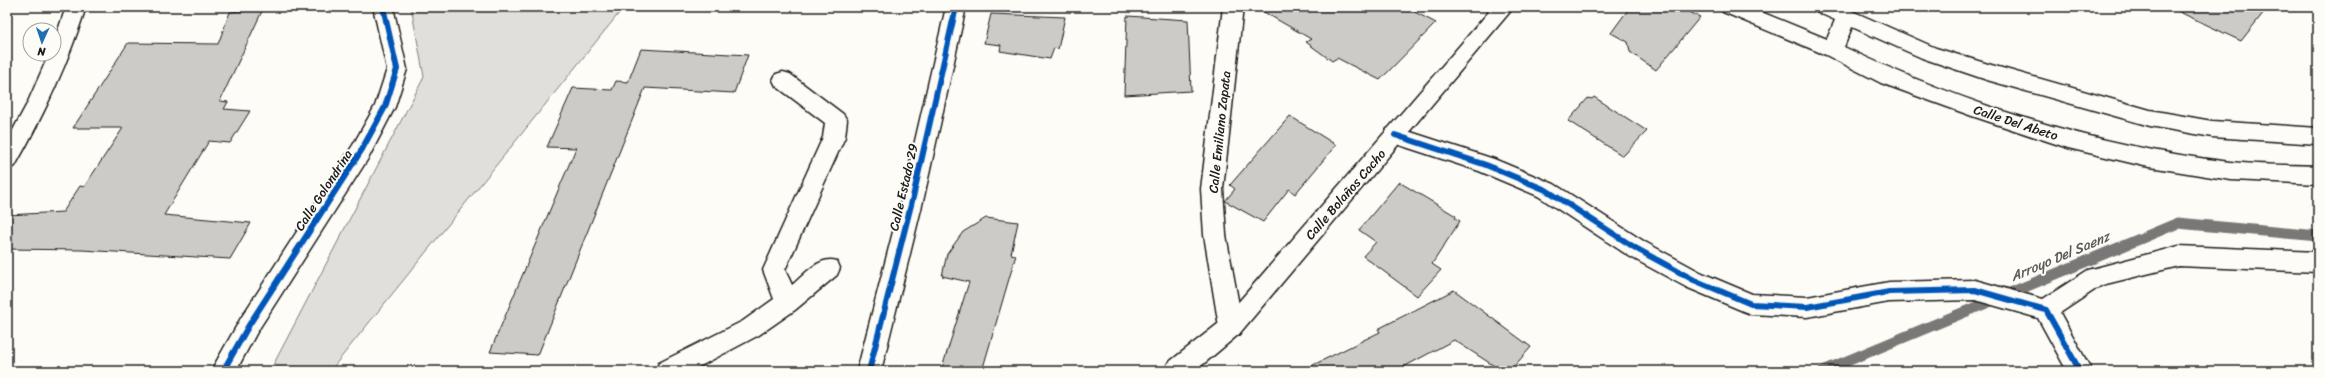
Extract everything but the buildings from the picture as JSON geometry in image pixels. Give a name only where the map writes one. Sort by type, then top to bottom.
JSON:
[{"type":"street","points":[[7,160],[50,80],[66,40],[76,7]]},
{"type":"street","name":"Calle Golondrina","points":[[223,371],[249,325],[361,151],[385,107],[397,69],[383,7]]},
{"type":"street","name":"Calle Estado 29","points":[[869,371],[912,197],[956,7]]},
{"type":"street","name":"Calle Emiliano Zapata","points":[[1231,327],[1215,235],[1212,189],[1233,7]]},
{"type":"street","name":"Calle Bolaños Cacho","points":[[1177,371],[1231,327],[1504,7]]},
{"type":"street","name":"Calle Del Abeto","points":[[1730,7],[1833,50],[1888,77],[1979,110],[2068,138],[2144,157],[2232,171],[2318,175]]},
{"type":"street","points":[[1824,7],[1929,53],[1987,72],[2150,118],[2212,129],[2318,136]]},
{"type":"street","points":[[1833,50],[1846,16]]},
{"type":"street","points":[[783,80],[836,120],[834,137],[774,270],[787,303]]},
{"type":"street","points":[[1395,135],[1486,165],[1546,190],[1637,249],[1694,280],[1752,304],[1807,307],[1889,292],[1975,290],[2036,307],[2080,371]]},
{"type":"street","points":[[2036,307],[2096,277],[2179,256],[2318,262]]},
{"type":"street","points":[[668,371],[751,328],[787,303],[829,268]]},
{"type":"shaded area","points":[[411,7],[624,7],[330,371],[270,371],[424,77]]},
{"type":"waterway","name":"Arroyo Del Saenz","points":[[1823,371],[2178,223],[2318,236]]},
{"type":"cycle path","points":[[223,371],[249,325],[361,151],[385,107],[397,69],[383,7]]},
{"type":"cycle path","points":[[869,371],[913,197],[956,7]]},
{"type":"cycle path","points":[[1395,135],[1486,165],[1546,190],[1637,249],[1694,280],[1751,304],[1807,307],[1889,292],[1975,290],[2046,310],[2080,371]]}]
